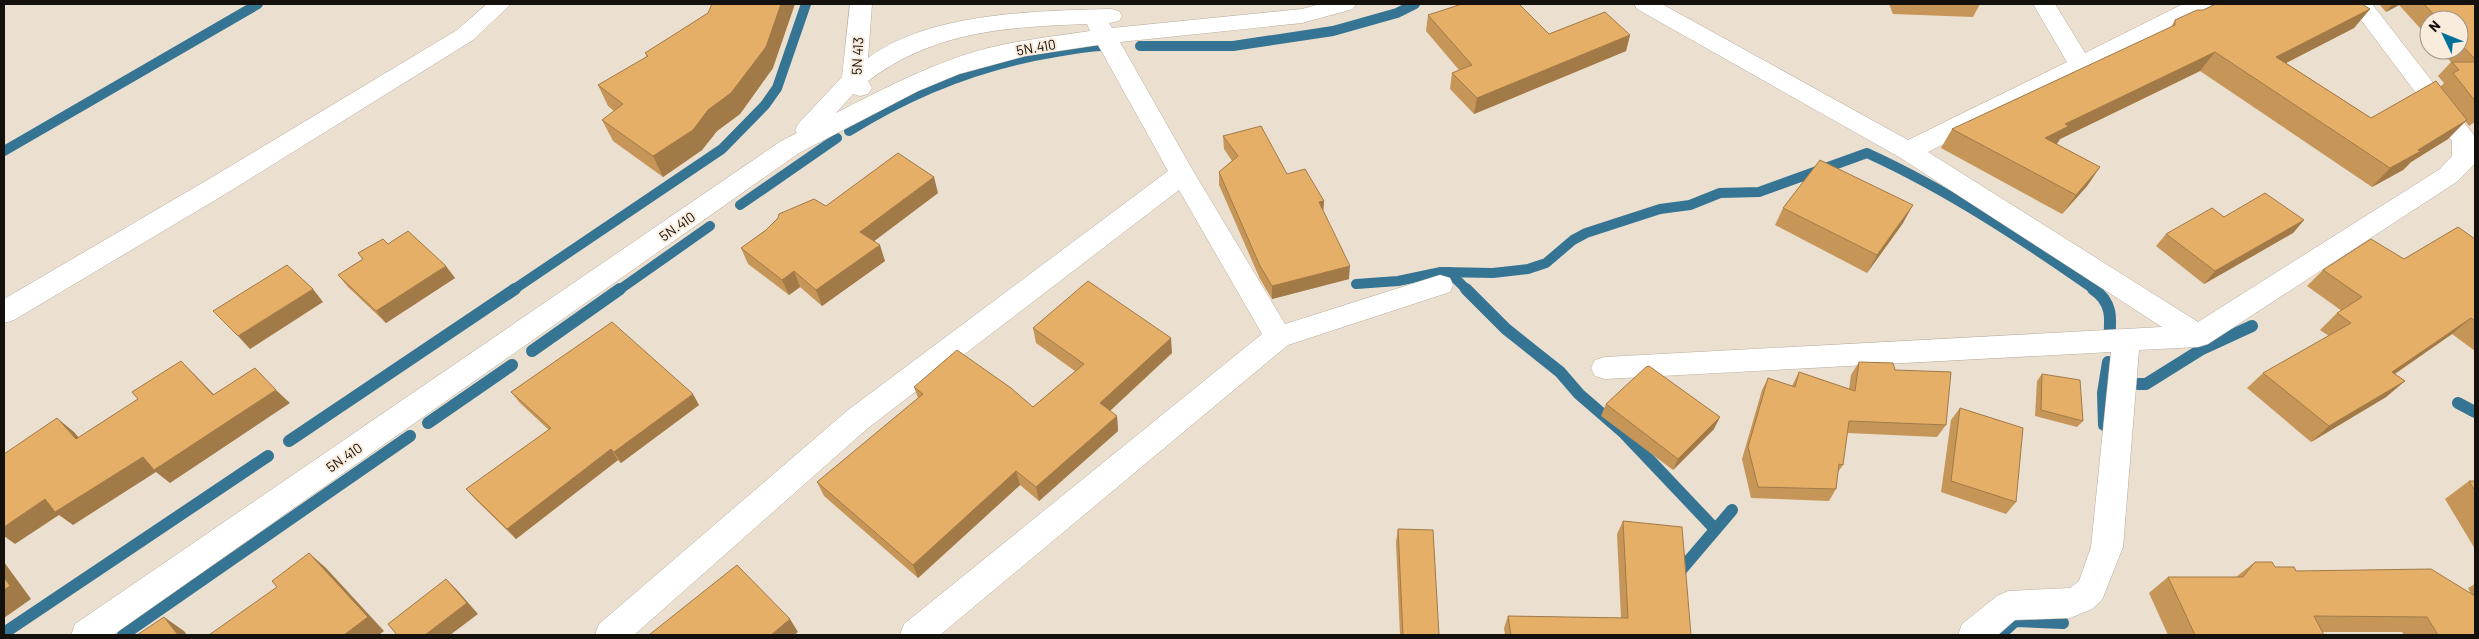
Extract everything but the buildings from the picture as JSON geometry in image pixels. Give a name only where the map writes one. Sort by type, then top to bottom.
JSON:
[{"type":"street","points":[[4,312],[218,186],[465,35],[500,4]]},
{"type":"street","name":"5N 413","points":[[861,4],[854,79],[872,103]]},
{"type":"street","name":"5N.410","points":[[87,635],[790,147],[872,103],[951,68],[988,56],[1025,48],[1100,26],[1278,12],[1302,16],[1345,4]]},
{"type":"street","points":[[1645,4],[1908,152],[2198,336]]},
{"type":"street","points":[[2044,4],[2080,64]]},
{"type":"street","points":[[1908,152],[2201,4]]},
{"type":"street","points":[[1605,368],[2198,336],[2449,175],[2465,159],[2464,140],[2360,4]]},
{"type":"street","points":[[790,147],[854,79],[885,57],[916,43],[971,27],[1030,19],[1100,26],[1182,174],[1278,337]]},
{"type":"street","points":[[610,635],[858,419],[1182,174]]},
{"type":"street","points":[[916,635],[1278,337],[1440,285]]},
{"type":"street","points":[[1974,635],[2008,606],[2070,603],[2081,599],[2091,590],[2107,547],[2126,340]]},
{"type":"waterway","points":[[4,151],[258,4]]},
{"type":"waterway","points":[[513,290],[722,149],[765,105],[777,88],[806,4]]},
{"type":"waterway","points":[[1140,46],[1233,46],[1333,31],[1397,13],[1415,4]]},
{"type":"waterway","points":[[849,131],[898,103],[974,72],[1028,57],[1102,46]]},
{"type":"waterway","points":[[740,205],[837,138]]},
{"type":"waterway","points":[[1449,272],[1493,273],[1528,269],[1546,263],[1573,240],[1586,233],[1660,209],[1690,205],[1720,193],[1759,192],[1867,153],[1927,183],[1984,216],[2095,290]]},
{"type":"waterway","points":[[619,290],[710,226]]},
{"type":"waterway","points":[[1356,284],[1398,281],[1441,272],[1449,272]]},
{"type":"waterway","points":[[1449,272],[1506,329],[1560,372],[1579,394],[1624,433],[1715,529]]},
{"type":"waterway","points":[[289,441],[515,289]]},
{"type":"waterway","points":[[532,351],[620,289]]},
{"type":"waterway","points":[[2093,289],[2100,294],[2107,305],[2110,318],[2109,340]]},
{"type":"waterway","points":[[2138,384],[2146,384],[2202,349],[2252,326]]},
{"type":"waterway","points":[[2104,425],[2103,393],[2108,362]]},
{"type":"waterway","points":[[428,423],[512,365]]},
{"type":"waterway","points":[[2458,403],[2475,412]]},
{"type":"waterway","points":[[123,635],[410,436]]},
{"type":"waterway","points":[[4,633],[268,456]]},
{"type":"waterway","points":[[1675,577],[1732,510]]},
{"type":"waterway","points":[[2000,635],[2015,621],[2063,623]]}]
